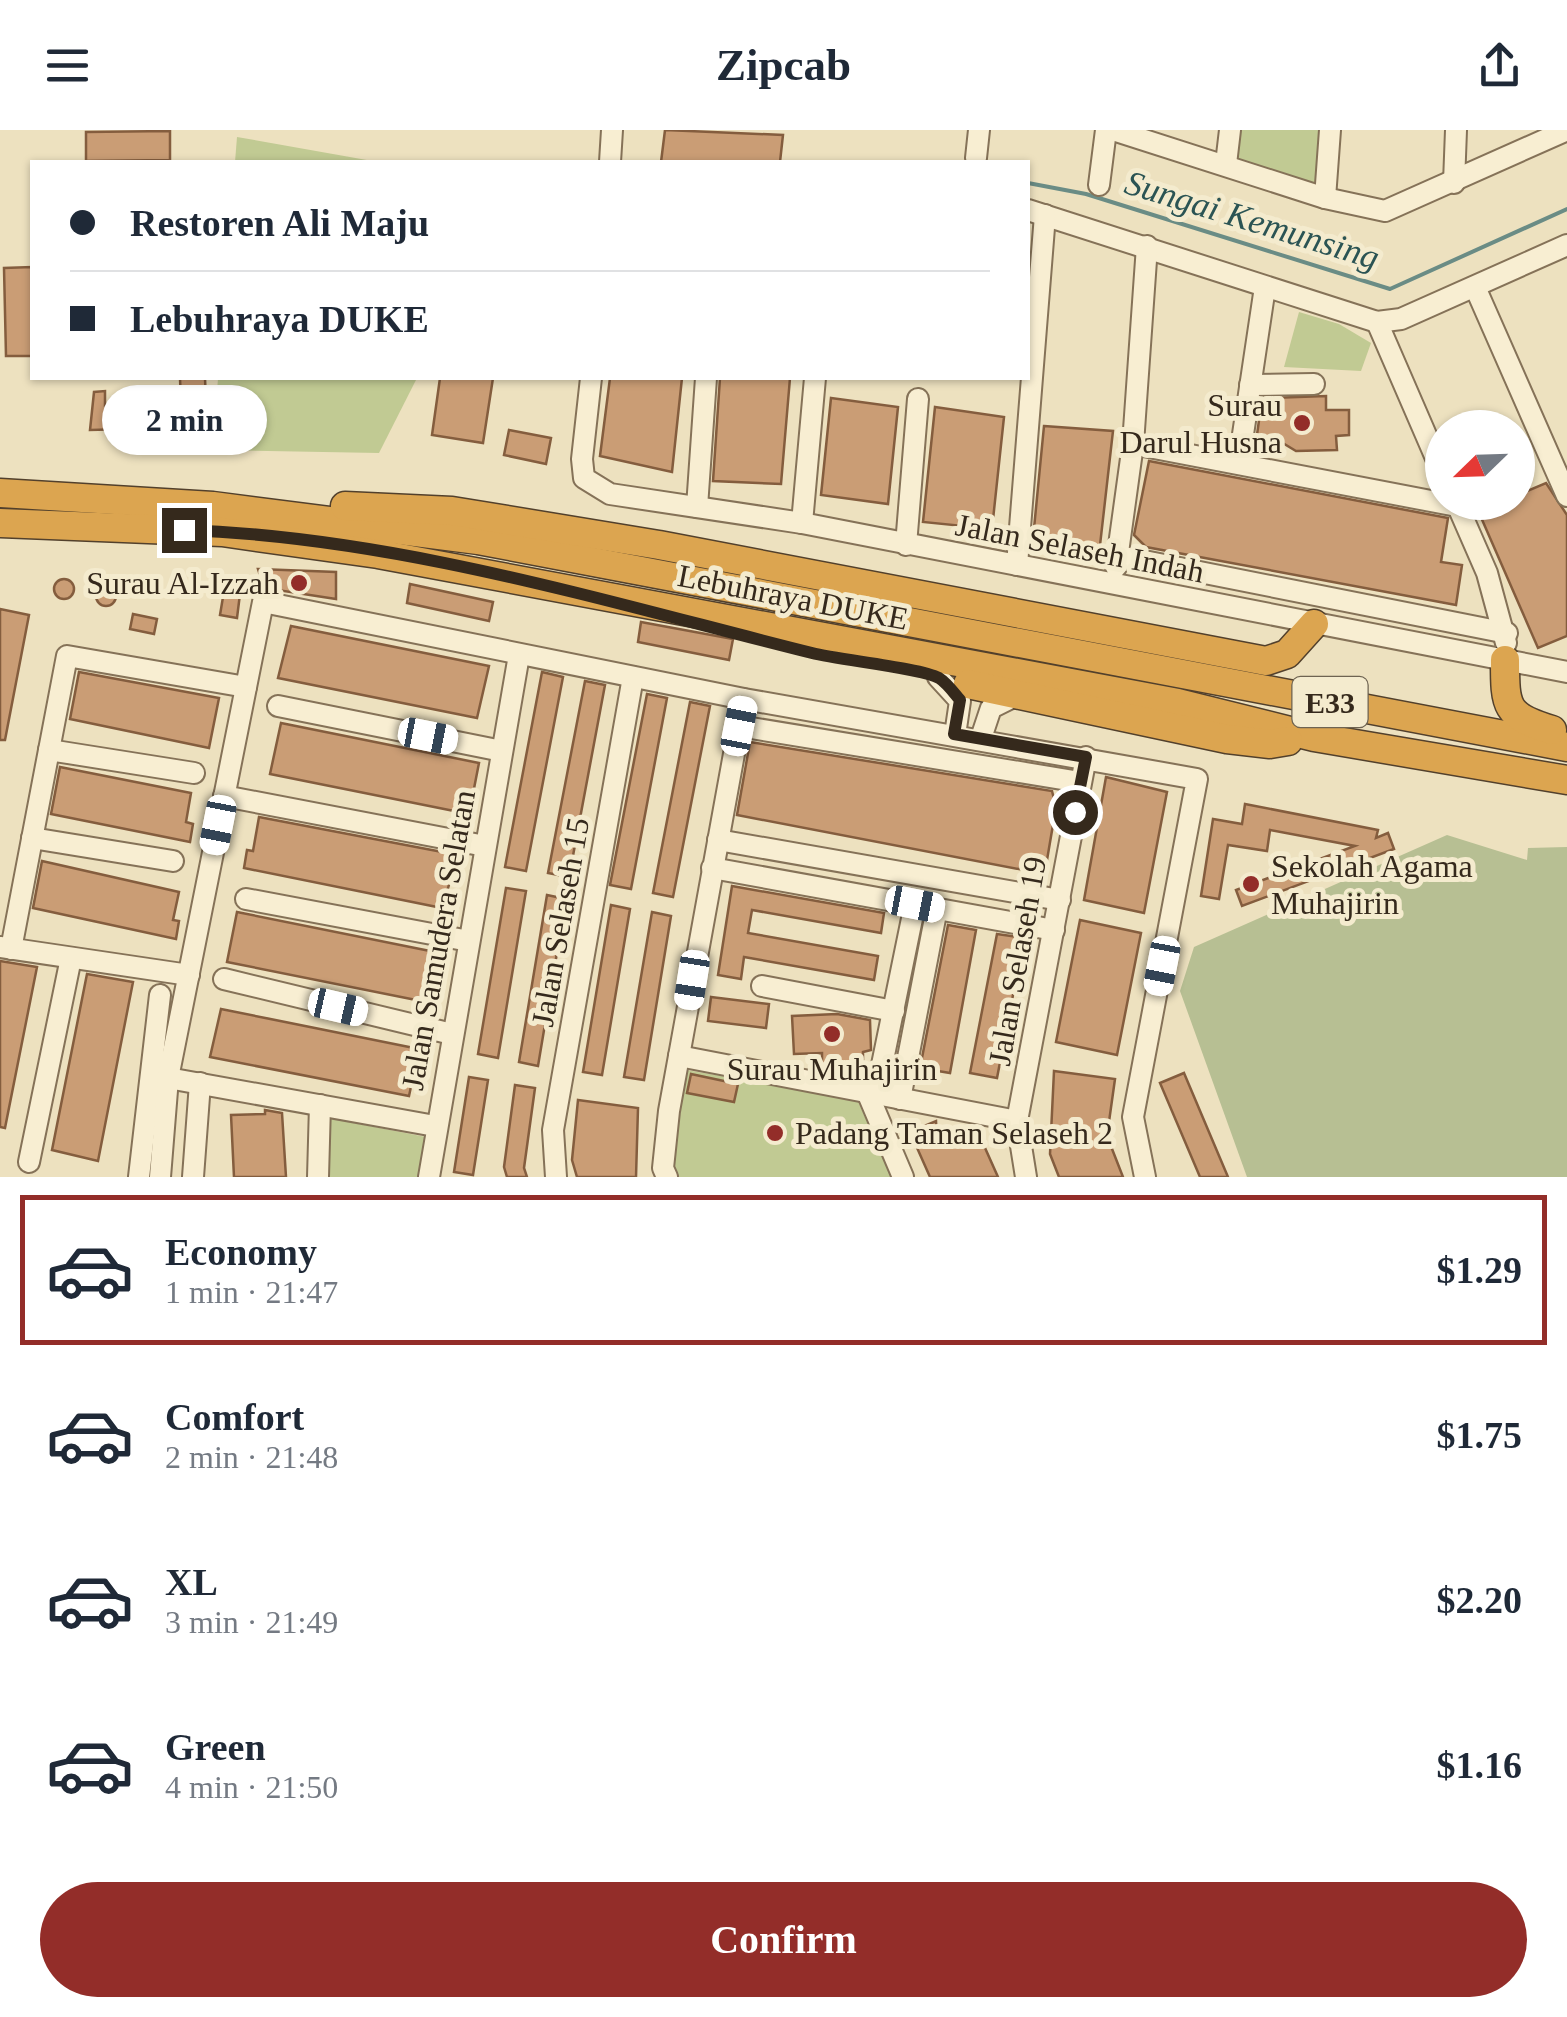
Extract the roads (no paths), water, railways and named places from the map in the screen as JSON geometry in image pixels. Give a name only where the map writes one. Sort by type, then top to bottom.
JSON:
[{"type":"highway","name":"Lebuhraya DUKE","points":[[0,493],[295,516],[478,540],[1567,747]]},
{"type":"highway","points":[[295,516],[342,506],[452,511],[698,552],[1266,662],[1287,654],[1314,624]]},
{"type":"highway","name":"Lebuhraya DUKE","points":[[0,523],[261,536],[1178,703],[1314,737],[1567,780]]},
{"type":"highway","points":[[587,594],[842,661],[938,677],[1254,743],[1314,737]]},
{"type":"highway","points":[[1506,647],[1505,698],[1511,712],[1522,721],[1567,735]]},
{"type":"street","points":[[610,160],[612,130]]},
{"type":"street","points":[[976,158],[979,130]]},
{"type":"street","points":[[1099,185],[1110,130],[1325,198],[1385,211],[1566,130]]},
{"type":"street","points":[[1226,164],[1230,130]]},
{"type":"street","points":[[1325,198],[1330,130]]},
{"type":"street","points":[[1454,182],[1456,130]]},
{"type":"street","points":[[1030,324],[1036,213],[1377,322],[1401,320],[1567,245]]},
{"type":"street","points":[[1112,586],[1133,444],[1147,246]]},
{"type":"street","points":[[1239,461],[1265,287]]},
{"type":"street","points":[[1475,287],[1567,496]]},
{"type":"street","points":[[1377,322],[1425,433]]},
{"type":"street","name":"Jalan Selaseh Indah","points":[[590,380],[582,459],[584,478],[610,494],[802,523],[1314,624],[1506,647]]},
{"type":"street","points":[[697,507],[706,380]]},
{"type":"street","points":[[802,523],[815,380]]},
{"type":"street","points":[[1017,565],[1027,380]]},
{"type":"street","points":[[1250,385],[1314,384]]},
{"type":"street","points":[[906,544],[918,399]]},
{"type":"street","points":[[1133,444],[1425,498]]},
{"type":"street","points":[[1462,520],[1506,647]]},
{"type":"street","name":"Jalan Selaseh Indah","points":[[1119,556],[1506,647],[1567,672]]},
{"type":"street","points":[[160,1177],[168,1078],[263,602],[744,698],[1197,779],[1133,1117],[1145,1177]]},
{"type":"street","name":"Jalan Samudera Selatan","points":[[430,1177],[519,655]]},
{"type":"street","points":[[189,975],[5,948],[32,838],[67,656],[246,687]]},
{"type":"street","name":"Jalan Selaseh 15","points":[[556,1177],[553,1130],[634,677]]},
{"type":"street","points":[[938,677],[960,700],[954,734]]},
{"type":"street","points":[[980,738],[991,708],[1017,695]]},
{"type":"street","points":[[667,1177],[664,1168],[669,1111],[744,698]]},
{"type":"street","points":[[278,706],[502,751]]},
{"type":"street","points":[[739,726],[1080,782]]},
{"type":"street","points":[[49,750],[194,773]]},
{"type":"street","name":"Jalan Selaseh 19","points":[[1026,1177],[1017,1121],[1086,757]]},
{"type":"street","points":[[224,796],[485,846]]},
{"type":"street","points":[[32,838],[173,861]]},
{"type":"street","points":[[718,840],[1060,900]]},
{"type":"street","points":[[712,868],[1054,930]]},
{"type":"street","points":[[246,898],[469,941]]},
{"type":"street","points":[[903,1177],[872,1093],[894,1011],[915,904]]},
{"type":"street","points":[[900,1099],[937,908]]},
{"type":"street","points":[[29,1162],[71,958]]},
{"type":"street","points":[[224,979],[452,1034]]},
{"type":"street","points":[[762,986],[894,1011]]},
{"type":"street","points":[[138,1177],[160,995]]},
{"type":"street","points":[[679,1056],[1017,1121]]},
{"type":"street","points":[[168,1078],[436,1126]]},
{"type":"street","points":[[193,1177],[200,1084]]},
{"type":"street","points":[[318,1177],[320,1104]]},
{"type":"waterway","name":"Sungai Kemunsing","points":[[1030,183],[1086,194],[1390,289],[1567,209]]},
{"type":"place","name":"Surau Darul Husna","points":[[1302,423]]},
{"type":"place","name":"Surau Al-Izzah","points":[[299,583]]},
{"type":"place","name":"Sekolah Agama Muhajirin","points":[[1251,884]]},
{"type":"place","name":"Surau Muhajirin","points":[[832,1034]]},
{"type":"place","name":"Padang Taman Selaseh 2","points":[[775,1133]]}]
